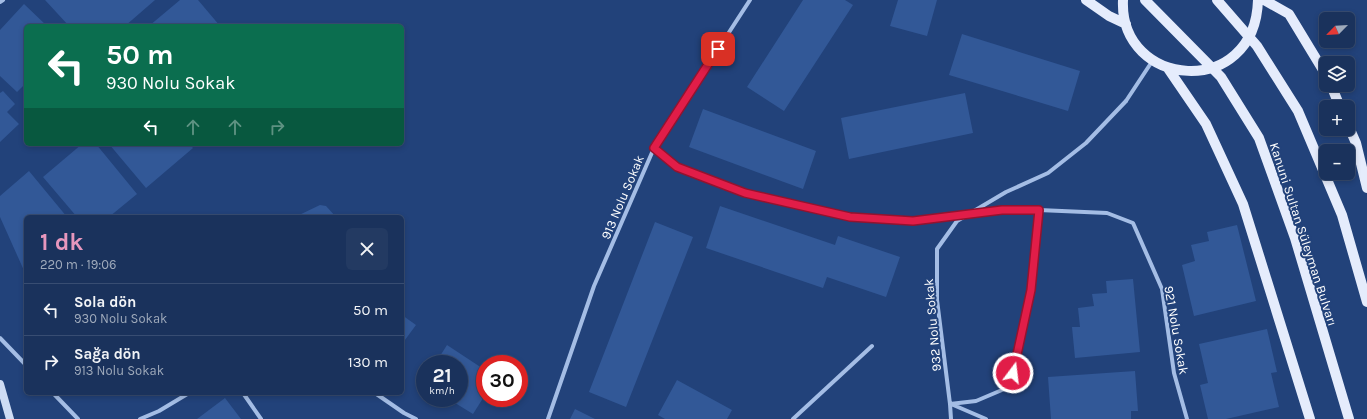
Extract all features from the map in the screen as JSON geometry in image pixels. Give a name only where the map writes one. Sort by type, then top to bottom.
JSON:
[{"type":"main road","points":[[1086,0],[1109,16],[1126,24]]},
{"type":"main road","points":[[1123,0],[1122,9],[1126,24],[1132,38],[1141,50],[1153,60],[1166,67],[1181,71],[1196,71],[1211,68],[1225,62],[1238,52],[1247,41],[1254,27],[1258,12],[1258,0]]},
{"type":"main road","name":"Kanuni Sultan Süleyman Bulvarı","points":[[1145,0],[1221,78],[1259,138],[1294,238],[1349,419]]},
{"type":"main road","points":[[1217,0],[1257,46],[1298,111],[1342,215],[1367,302]]},
{"type":"main road","points":[[1264,0],[1289,14],[1319,63]]},
{"type":"main road","points":[[1166,67],[1206,124],[1243,204],[1310,419]]},
{"type":"main road","points":[[1353,136],[1367,188]]},
{"type":"street","name":"913 Nolu Sokak","points":[[548,419],[594,286],[654,148],[750,0]]},
{"type":"street","name":"932 Nolu Sokak","points":[[951,419],[937,300],[937,250],[957,221],[1006,192],[1048,173],[1086,143],[1126,101],[1153,60]]},
{"type":"street","name":"921 Nolu Sokak","points":[[654,148],[677,167],[745,193],[850,217],[913,221],[1002,210],[1039,210],[1107,213],[1133,223],[1162,288],[1174,373],[1187,419]]},
{"type":"street","points":[[950,404],[976,401],[1009,387],[1017,359],[1031,290],[1039,210]]},
{"type":"street","points":[[0,338],[24,363]]},
{"type":"street","points":[[793,419],[872,346]]},
{"type":"street","points":[[0,384],[10,419]]},
{"type":"street","points":[[55,395],[78,419]]},
{"type":"street","points":[[140,419],[159,411],[186,395]]},
{"type":"street","points":[[244,395],[261,419]]},
{"type":"street","points":[[378,395],[404,413],[416,419]]},
{"type":"street","points":[[950,404],[986,419]]},
{"type":"building","points":[[45,0],[155,0],[127,24],[67,24]]},
{"type":"building","points":[[180,0],[198,0],[218,24],[151,24]]},
{"type":"building","points":[[803,0],[845,0],[853,5],[784,111],[747,87]]},
{"type":"building","points":[[898,0],[937,0],[927,36],[890,26]]},
{"type":"building","points":[[24,4],[45,24],[24,24],[24,85],[17,92],[0,76],[0,30]]},
{"type":"building","points":[[962,34],[1080,71],[1068,111],[949,75]]},
{"type":"building","points":[[3,91],[15,104],[7,112],[19,124],[0,142],[0,93]]},
{"type":"building","points":[[965,93],[973,133],[849,159],[841,118]]},
{"type":"building","points":[[703,109],[816,151],[803,189],[689,147]]},
{"type":"building","points":[[80,146],[98,146],[137,194],[111,215],[75,215],[43,177]]},
{"type":"building","points":[[111,146],[191,146],[193,148],[146,188]]},
{"type":"building","points":[[29,171],[65,215],[24,215],[24,271],[0,217],[0,196]]},
{"type":"building","points":[[320,205],[326,206],[334,215],[299,215]]},
{"type":"building","points":[[720,206],[835,245],[838,236],[900,257],[886,297],[827,277],[823,288],[706,248]]},
{"type":"building","points":[[655,222],[693,237],[626,407],[589,392]]},
{"type":"building","points":[[1237,225],[1256,301],[1194,316],[1182,265],[1195,261],[1191,245],[1209,241],[1207,232]]},
{"type":"building","points":[[1133,279],[1140,352],[1075,358],[1072,327],[1080,327],[1078,308],[1094,306],[1092,294],[1107,293],[1106,281]]},
{"type":"building","points":[[404,316],[416,325],[404,341]]},
{"type":"building","points":[[1267,329],[1277,372],[1271,373],[1279,407],[1226,419],[1208,419],[1200,385],[1208,383],[1199,344]]},
{"type":"building","points":[[447,345],[462,355],[441,355]]},
{"type":"building","points":[[468,359],[476,364],[476,407],[477,407],[473,414],[462,407],[468,407]]},
{"type":"building","points":[[1135,371],[1138,411],[1131,411],[1131,419],[1051,419],[1048,377]]},
{"type":"building","points":[[677,380],[732,410],[727,419],[665,419],[658,415]]},
{"type":"building","points":[[225,398],[241,419],[197,419]]},
{"type":"building","points":[[575,409],[595,419],[570,419]]},
{"type":"route","points":[[718,49],[654,148],[677,167],[745,193],[850,217],[913,221],[1002,210],[1039,210],[1031,290],[1013,373]]}]
